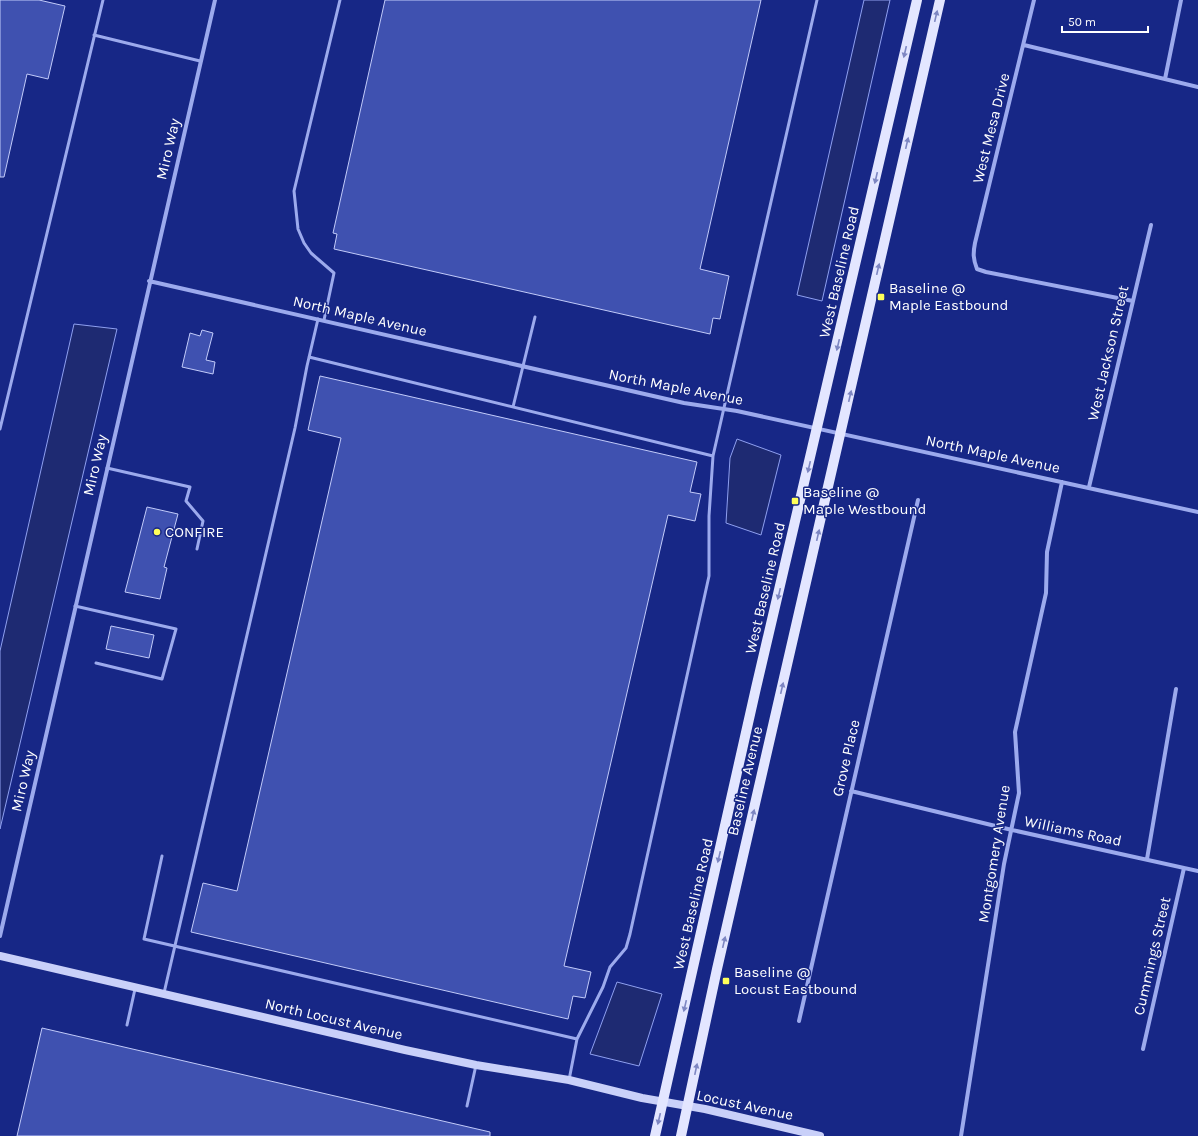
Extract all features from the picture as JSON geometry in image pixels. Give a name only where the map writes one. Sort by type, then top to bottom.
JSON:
[{"type":"main road","name":"West Baseline Road","points":[[656,1136],[756,688],[818,429],[917,0]]},
{"type":"main road","points":[[841,434],[940,0]]},
{"type":"main road","name":"Baseline Avenue","points":[[681,1136],[717,969],[841,434]]},
{"type":"street","name":"Miro Way","points":[[0,936],[149,281],[215,0]]},
{"type":"street","name":"West Mesa Drive","points":[[1034,0],[975,243],[973,256],[974,263],[977,269],[986,272],[1133,301]]},
{"type":"street","points":[[1165,79],[1181,0]]},
{"type":"street","points":[[1024,45],[1198,86]]},
{"type":"street","name":"West Jackson Street","points":[[1089,487],[1150,225]]},
{"type":"street","name":"North Maple Avenue","points":[[149,281],[684,403],[725,409],[1089,487],[1198,512]]},
{"type":"street","name":"Montgomery Avenue","points":[[962,1136],[1003,872],[1019,793],[1015,732],[1046,593],[1047,552],[1062,482]]},
{"type":"street","name":"Grove Place","points":[[799,1021],[918,500]]},
{"type":"street","points":[[1148,859],[1176,689]]},
{"type":"street","name":"Williams Road","points":[[851,791],[1012,830],[1198,871]]},
{"type":"street","name":"Cummings Street","points":[[1143,1049],[1184,868]]},
{"type":"street","name":"North Locust Avenue","points":[[0,956],[476,1065],[569,1080],[642,1098],[663,1101]]},
{"type":"street","name":"Locust Avenue","points":[[663,1101],[688,1107],[705,1109],[820,1136]]},
{"type":"lane","points":[[0,429],[102,0]]},
{"type":"lane","points":[[324,320],[334,272],[311,253],[304,242],[298,229],[294,191],[340,0]]},
{"type":"lane","points":[[569,1080],[577,1039],[603,987],[610,966],[626,948],[632,926],[709,576],[709,516],[713,456],[725,409],[817,0]]},
{"type":"lane","points":[[94,35],[200,61]]},
{"type":"lane","points":[[512,407],[535,317]]},
{"type":"lane","points":[[164,993],[295,428],[318,319]]},
{"type":"lane","points":[[309,357],[713,456]]},
{"type":"lane","points":[[107,468],[190,487],[186,501],[203,521],[197,549]]},
{"type":"lane","points":[[76,606],[176,629],[162,679],[96,663]]},
{"type":"lane","points":[[162,856],[144,938],[577,1039]]},
{"type":"lane","points":[[127,1024],[136,987]]},
{"type":"lane","points":[[467,1106],[476,1065]]},
{"type":"shaded area","points":[[864,0],[890,0],[822,301],[797,295]]},
{"type":"shaded area","points":[[74,324],[117,329],[0,829],[0,651]]},
{"type":"shaded area","points":[[737,439],[781,455],[761,535],[726,523],[730,458]]},
{"type":"shaded area","points":[[617,982],[662,994],[639,1066],[590,1054]]},
{"type":"building","points":[[0,0],[39,0],[65,6],[48,79],[27,74],[4,177],[0,177]]},
{"type":"building","points":[[385,0],[761,0],[700,269],[729,276],[720,319],[713,318],[710,334],[334,249],[337,234],[333,233]]},
{"type":"building","points":[[202,330],[213,333],[206,360],[215,362],[213,374],[182,367],[190,333],[200,336]]},
{"type":"building","points":[[320,376],[697,462],[690,492],[701,494],[695,521],[668,515],[564,966],[591,972],[585,998],[573,996],[568,1019],[191,932],[203,883],[237,891],[341,438],[308,430]]},
{"type":"building","points":[[147,507],[178,514],[164,567],[167,568],[160,599],[125,592]]},
{"type":"building","points":[[111,626],[154,635],[149,658],[106,649]]},
{"type":"building","points":[[42,1028],[490,1132],[490,1136],[17,1136]]},
{"type":"place","name":"Baseline @ Maple Eastbound","points":[[881,297]]},
{"type":"place","name":"Baseline @ Maple Westbound","points":[[795,501]]},
{"type":"place","name":"CONFIRE","points":[[157,532]]},
{"type":"place","name":"Baseline @ Locust Eastbound","points":[[726,981]]}]
